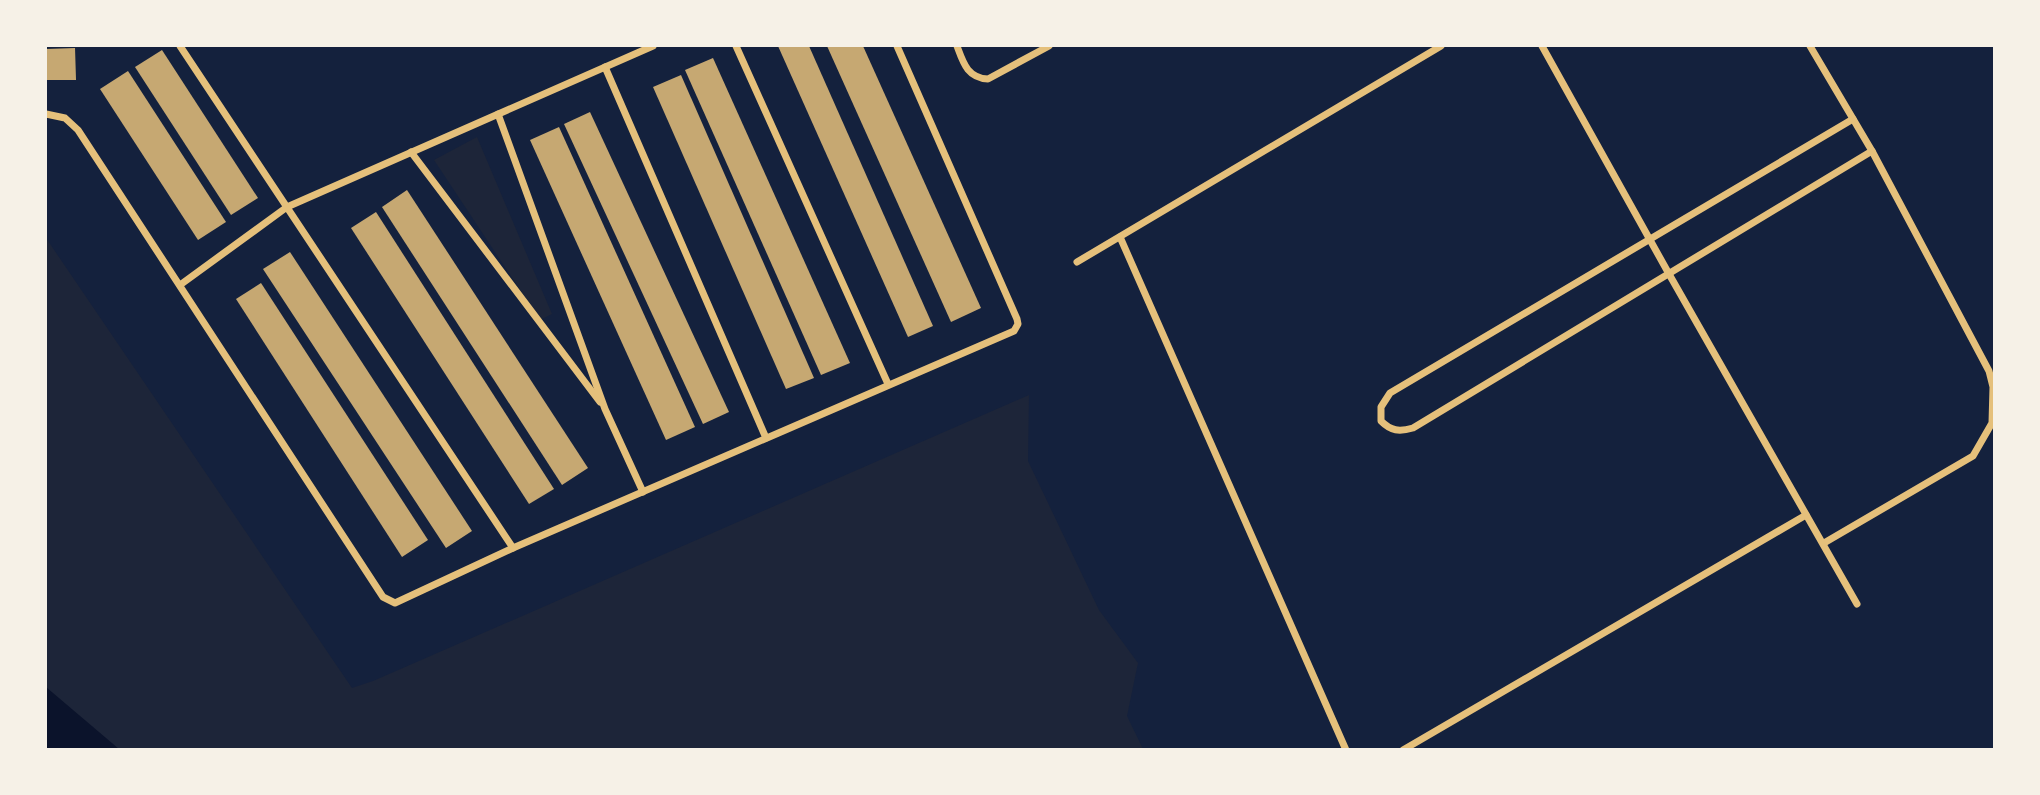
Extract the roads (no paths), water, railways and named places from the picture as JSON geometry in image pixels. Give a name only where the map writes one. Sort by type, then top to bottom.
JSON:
[{"type":"street","points":[[180,46],[513,548]]},
{"type":"street","points":[[180,285],[287,207],[653,46]]},
{"type":"street","points":[[736,46],[888,384]]},
{"type":"street","points":[[46,114],[65,118],[78,130],[385,600],[395,603],[513,548],[888,384],[1011,334],[1018,324],[897,46]]},
{"type":"street","points":[[957,46],[966,69],[975,76],[988,79],[1049,46]]},
{"type":"street","points":[[1077,262],[1441,46]]},
{"type":"street","points":[[1542,46],[1857,604]]},
{"type":"street","points":[[1810,46],[1872,151],[1989,371],[1993,387],[1992,423],[1973,456],[1824,543]]},
{"type":"street","points":[[605,67],[766,438]]},
{"type":"street","points":[[498,114],[605,409],[643,492]]},
{"type":"street","points":[[1853,119],[1390,393],[1381,407],[1381,421],[1390,430],[1403,431],[1413,428],[1872,151]]},
{"type":"street","points":[[411,152],[605,409]]},
{"type":"street","points":[[1120,237],[1346,750]]},
{"type":"street","points":[[1403,750],[1806,515]]}]
